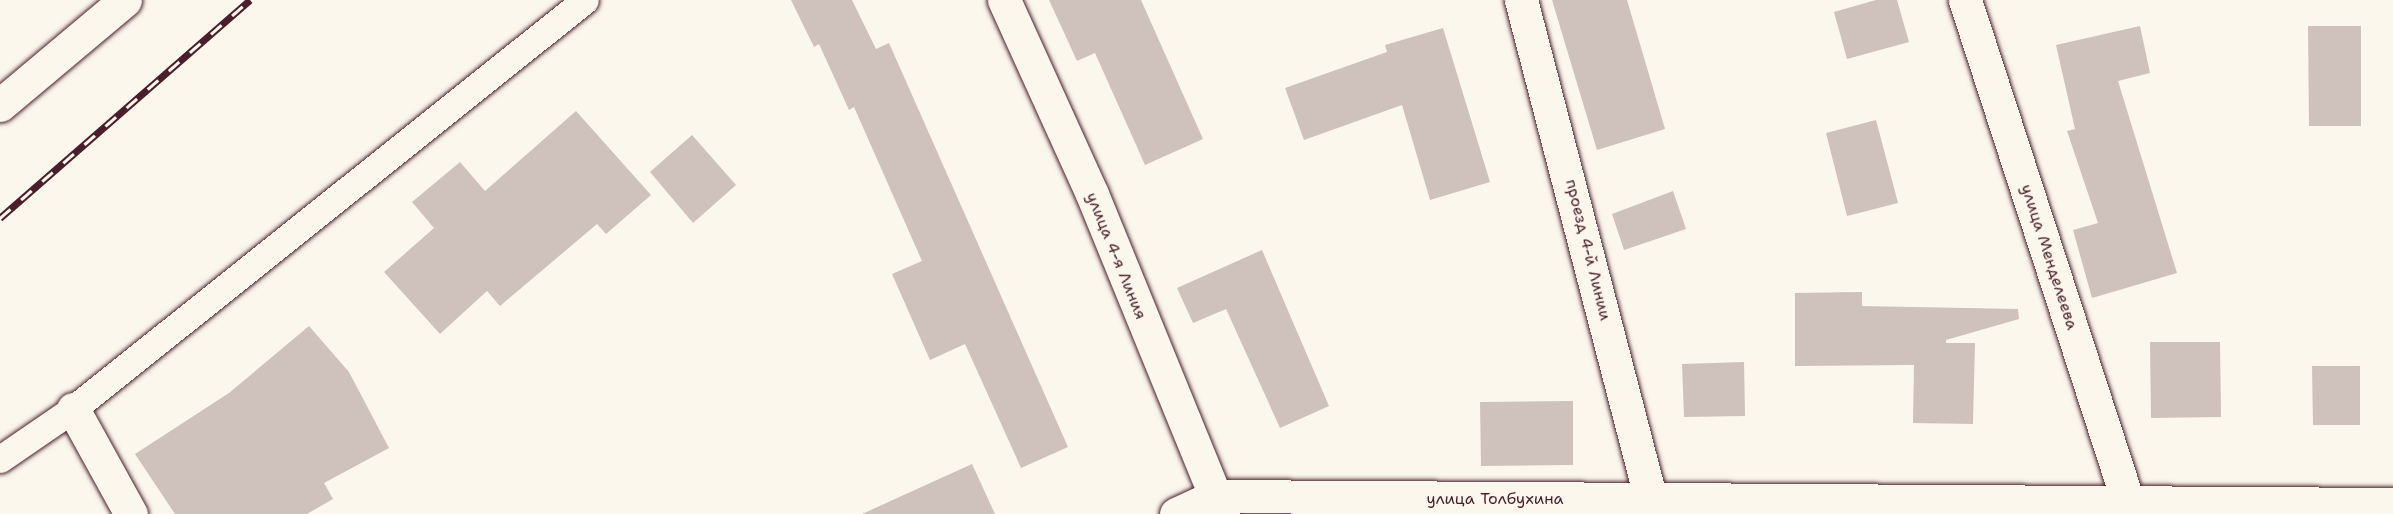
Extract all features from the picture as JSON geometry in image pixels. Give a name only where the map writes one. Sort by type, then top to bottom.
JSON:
[{"type":"street","points":[[0,105],[125,0]]},
{"type":"street","name":"улица 4-я Линия","points":[[1004,0],[1092,194],[1219,505]]},
{"type":"street","name":"проезд 4-й Линии","points":[[1521,0],[1545,81],[1651,500]]},
{"type":"street","name":"улица Менделеева","points":[[1965,0],[2130,508]]},
{"type":"street","points":[[73,409],[131,514]]},
{"type":"street","name":"улица Толбухина","points":[[1176,514],[1219,505],[1651,500],[2130,508],[2393,504]]},
{"type":"lane","points":[[0,459],[73,409],[585,0]]},
{"type":"building","points":[[791,0],[852,0],[876,49],[889,43],[1068,447],[1021,468],[965,344],[930,360],[892,274],[922,261],[854,107],[849,110],[819,44],[814,47]]},
{"type":"building","points":[[1049,0],[1141,0],[1203,139],[1145,165],[1095,53],[1077,61]]},
{"type":"building","points":[[1552,0],[1627,0],[1665,129],[1597,150]]},
{"type":"building","points":[[1876,0],[1897,0],[1909,42],[1847,59],[1834,12]]},
{"type":"building","points":[[2140,26],[2150,73],[2118,81],[2177,273],[2092,298],[2073,230],[2098,223],[2067,131],[2075,129],[2056,45]]},
{"type":"building","points":[[2308,26],[2361,26],[2361,126],[2309,126]]},
{"type":"building","points":[[1443,28],[1490,182],[1430,200],[1402,105],[1304,140],[1285,88],[1387,52],[1385,45]]},
{"type":"building","points":[[576,111],[651,195],[606,234],[597,224],[500,306],[487,291],[440,334],[384,272],[434,228],[412,202],[460,162],[485,191]]},
{"type":"building","points":[[1876,120],[1898,203],[1847,216],[1826,133]]},
{"type":"building","points":[[692,135],[736,185],[693,223],[650,172]]},
{"type":"building","points":[[1673,191],[1686,229],[1624,250],[1612,214]]},
{"type":"building","points":[[1262,250],[1329,406],[1280,428],[1226,309],[1193,323],[1177,288]]},
{"type":"building","points":[[1862,292],[1862,306],[2018,309],[2019,319],[1946,340],[1946,343],[1975,343],[1973,424],[1913,423],[1914,365],[1795,366],[1795,293]]},
{"type":"building","points":[[309,326],[349,372],[389,448],[324,483],[333,499],[307,514],[175,514],[135,454],[229,393]]},
{"type":"building","points":[[2150,342],[2220,342],[2221,417],[2151,418]]},
{"type":"building","points":[[1744,362],[1745,416],[1684,417],[1682,364]]},
{"type":"building","points":[[2312,366],[2360,366],[2360,425],[2313,425]]},
{"type":"building","points":[[1573,401],[1573,465],[1481,466],[1480,402]]},
{"type":"building","points":[[972,464],[995,514],[862,514]]},
{"type":"railway","points":[[0,218],[250,0]]}]
